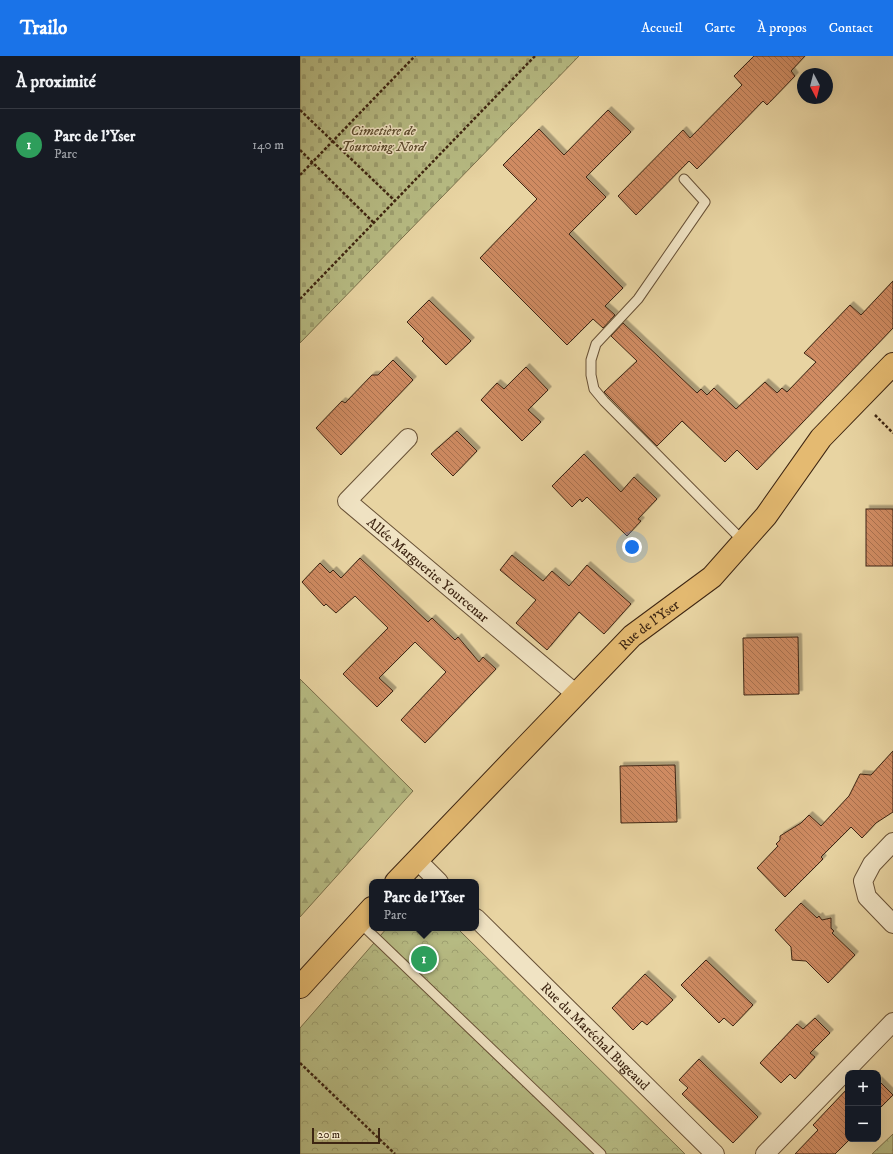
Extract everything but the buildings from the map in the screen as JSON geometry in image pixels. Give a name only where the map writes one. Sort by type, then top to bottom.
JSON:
[{"type":"main road","name":"Rue de l'Yser","points":[[399,879],[632,636],[703,585],[744,542],[771,510],[821,438],[893,364]]},
{"type":"main road","points":[[300,988],[366,915]]},
{"type":"street","name":"Allée Marguerite Yourcenar","points":[[408,438],[347,501],[576,694]]},
{"type":"street","points":[[893,842],[872,864],[863,881],[867,897],[893,924]]},
{"type":"street","points":[[417,860],[436,879]]},
{"type":"street","name":"Rue du Maréchal Bugeaud","points":[[479,921],[715,1154]]},
{"type":"street","points":[[765,1154],[893,1022]]},
{"type":"lane","points":[[684,179],[705,202],[638,299],[596,344],[591,360],[591,375],[594,389],[604,401],[744,542]]},
{"type":"lane","points":[[382,931],[601,1154]]},
{"type":"path","points":[[300,175],[415,56]]},
{"type":"path","points":[[300,299],[535,56]]},
{"type":"path","points":[[300,110],[395,201]]},
{"type":"path","points":[[300,150],[374,222]]},
{"type":"path","points":[[300,1063],[395,1154]]},
{"type":"green space","name":"Cimetière de Tourcoing Nord","points":[[300,56],[579,56],[300,343]]},
{"type":"green space","points":[[300,679],[413,791],[300,917]]},
{"type":"green space","points":[[384,931],[460,931],[685,1154],[300,1154],[300,1028]]},
{"type":"green space","points":[[893,1134],[893,1154],[872,1154]]},
{"type":"place","name":"Parc de l'Yser","points":[[424,959]]}]
